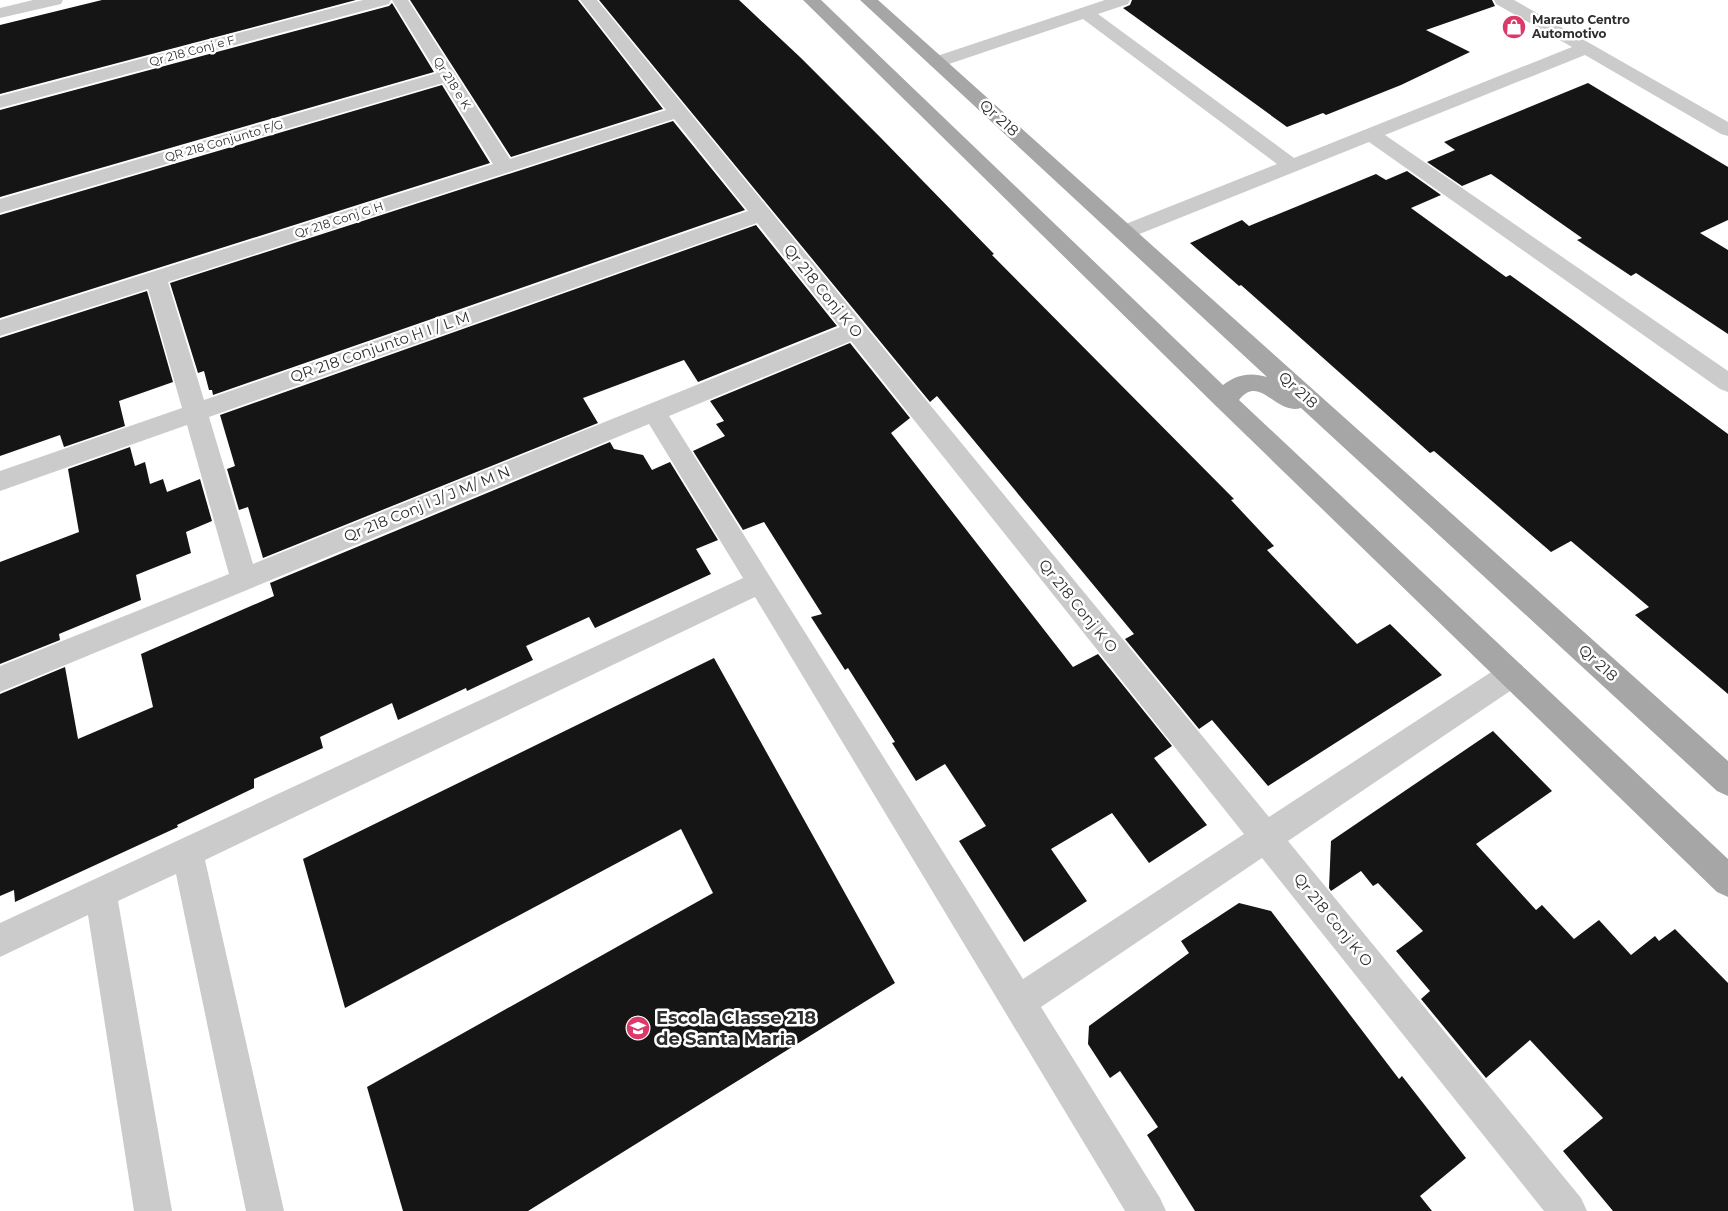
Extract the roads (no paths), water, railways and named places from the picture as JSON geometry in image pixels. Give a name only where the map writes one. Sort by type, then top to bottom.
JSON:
[{"type":"main road","points":[[811,0],[869,28],[1225,401],[1728,881]]},
{"type":"main road","name":"Qr 218","points":[[868,0],[869,28],[937,62],[1728,781]]},
{"type":"main road","points":[[1225,401],[1237,386],[1249,381],[1264,383],[1278,390],[1392,476]]},
{"type":"street","points":[[10,8],[54,0]]},
{"type":"street","name":"Qr 218 Conj e F","points":[[0,102],[383,0]]},
{"type":"street","name":"Qr 218 e K","points":[[400,0],[505,167]]},
{"type":"street","name":"Qr 218 Conj K O","points":[[588,0],[1568,1211]]},
{"type":"street","points":[[937,62],[1122,0]]},
{"type":"street","points":[[1502,0],[1728,130]]},
{"type":"street","points":[[1085,12],[1292,166]]},
{"type":"street","points":[[1125,232],[1586,48]]},
{"type":"street","name":"QR 218 Conjunto F/G","points":[[0,206],[448,76]]},
{"type":"street","name":"Qr 218 Conj G H","points":[[0,328],[678,112]]},
{"type":"street","points":[[1371,134],[1728,383]]},
{"type":"street","name":"QR 218 Conjunto H I / L M","points":[[0,481],[761,214]]},
{"type":"street","points":[[156,278],[244,580]]},
{"type":"street","name":"Qr 218 Conj I J/ J M/ M N","points":[[0,679],[854,330]]},
{"type":"street","points":[[652,412],[760,582],[1147,1211]]},
{"type":"street","points":[[0,940],[760,582]]},
{"type":"street","points":[[1018,1002],[1512,674]]},
{"type":"street","points":[[187,852],[265,1211]]},
{"type":"street","points":[[101,894],[153,1211]]},
{"type":"place","name":"Marauto Centro Automotivo","points":[[1514,27]]},
{"type":"place","name":"Escola Classe 218 de Santa Maria","points":[[638,1028]]}]
